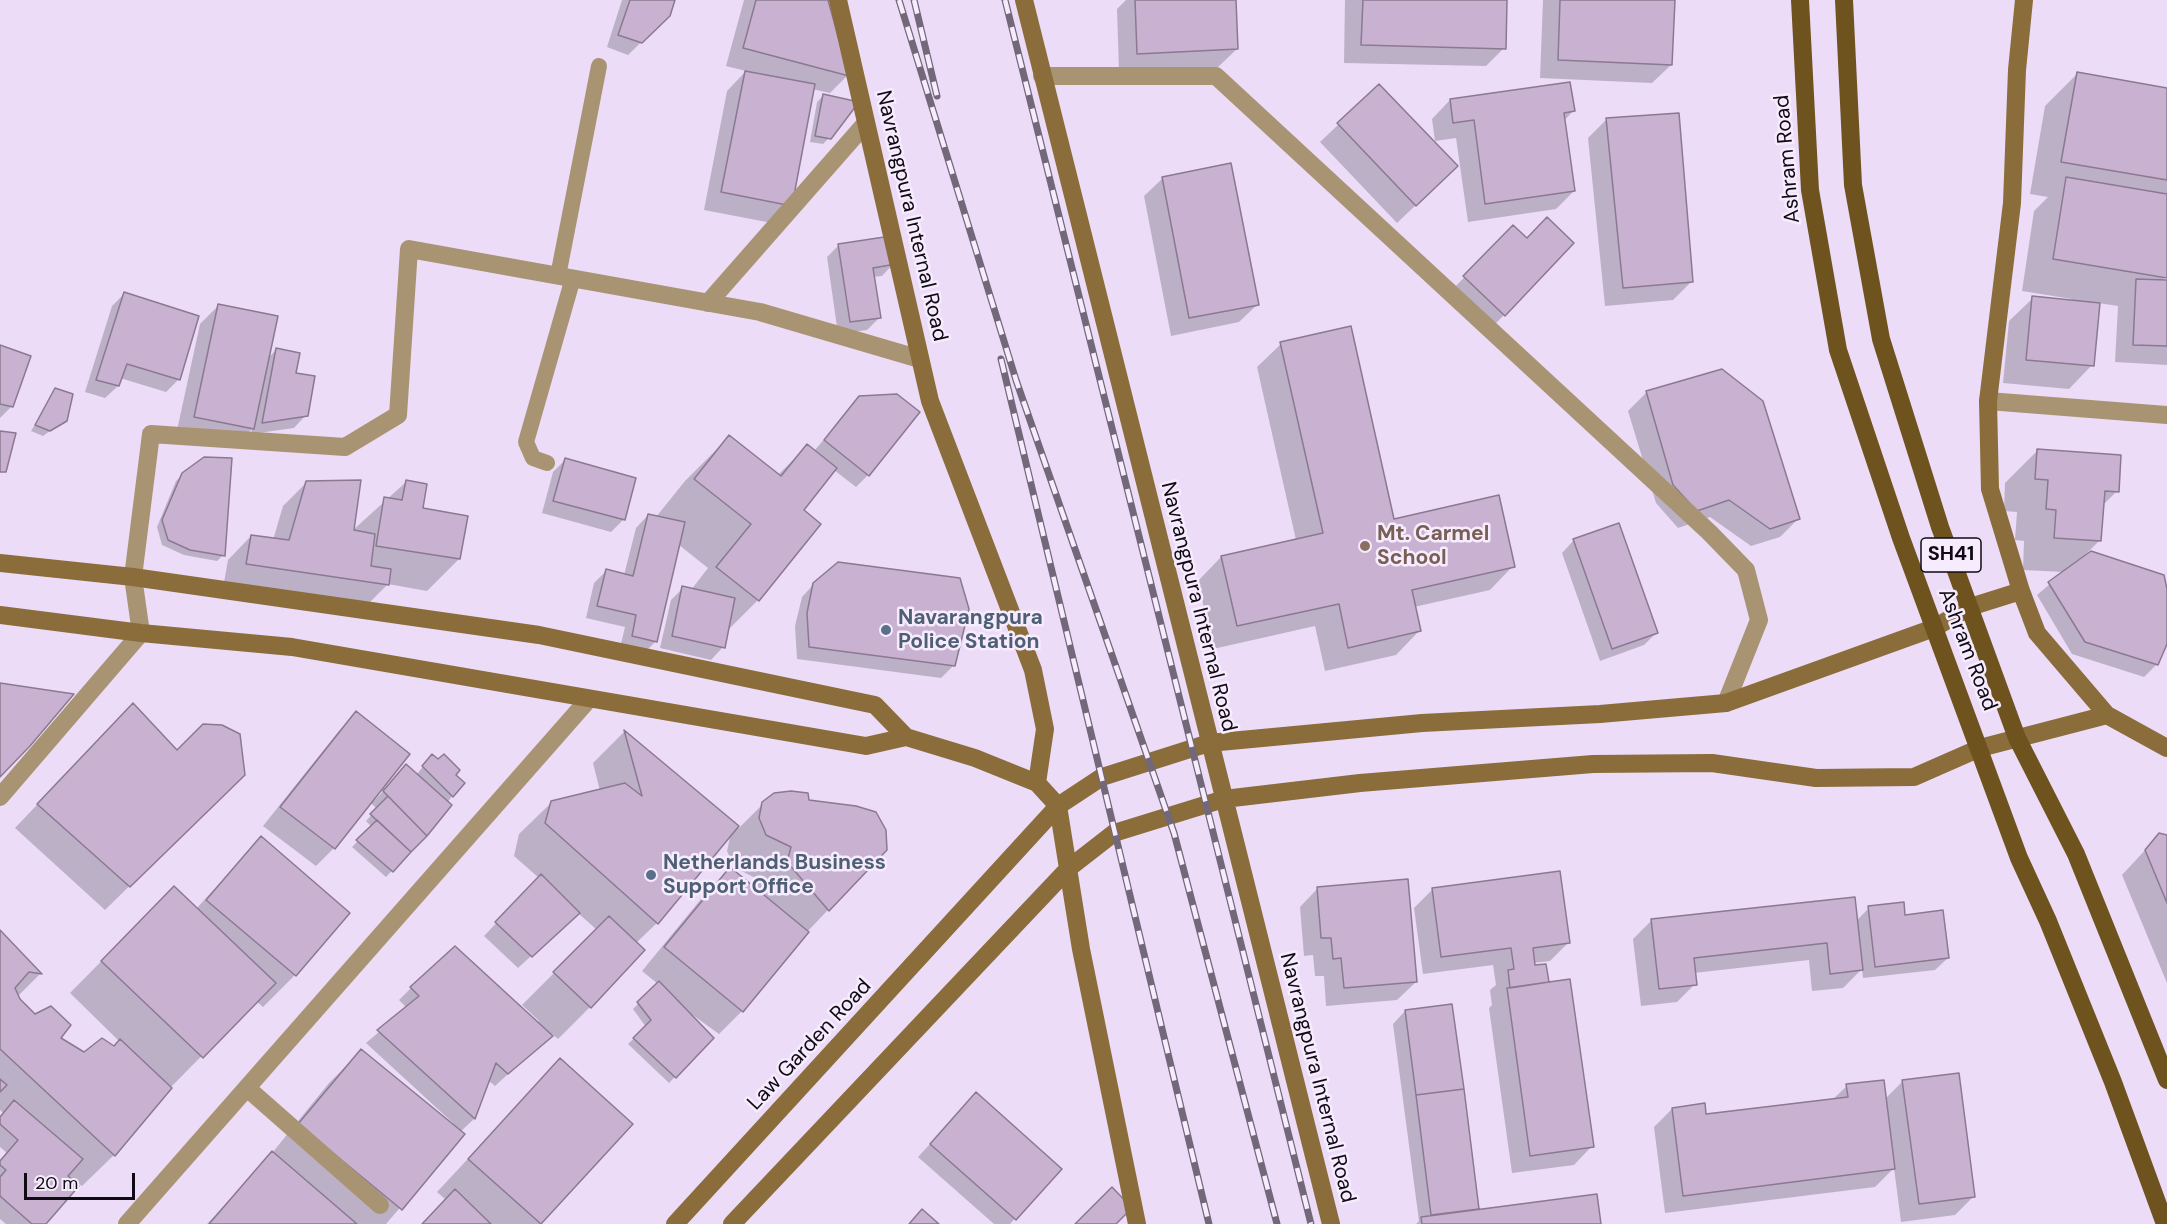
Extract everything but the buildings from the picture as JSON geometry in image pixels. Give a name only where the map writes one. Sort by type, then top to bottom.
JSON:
[{"type":"main road","name":"Navrangpura Internal Road","points":[[838,0],[930,401],[1033,669],[1045,729],[1037,783]]},
{"type":"main road","name":"Navrangpura Internal Road","points":[[1024,0],[1330,1224]]},
{"type":"main road","name":"Ashram Road","points":[[1800,0],[1810,190],[1838,350],[1867,441],[2019,858],[2048,921],[2113,1082],[2165,1224]]},
{"type":"main road","name":"Ashram Road","points":[[1844,0],[1853,185],[1881,339],[1940,527],[2017,738],[2076,854],[2167,1080]]},
{"type":"main road","points":[[2024,0],[2017,70],[2012,203],[1988,401],[1990,489],[2021,591],[2037,633],[2107,715],[2167,748]]},
{"type":"main road","points":[[0,563],[133,577],[540,635],[875,705],[906,737],[975,758],[1037,783],[1058,806],[1081,949],[1137,1224]]},
{"type":"main road","name":"Law Garden Road","points":[[675,1224],[1058,806],[1102,777],[1209,743],[1422,723],[1600,714],[1726,703],[1934,628],[1970,607],[2021,591]]},
{"type":"main road","points":[[0,615],[141,633],[292,647],[588,700],[866,746],[906,737]]},
{"type":"main road","points":[[732,1224],[1069,868],[1114,833],[1224,799],[1360,783],[1593,764],[1712,763],[1816,778],[1914,777],[1980,748],[2107,715]]},
{"type":"street","points":[[1042,76],[1216,76],[1225,84],[1709,532],[1746,570],[1759,620],[1726,703]]},
{"type":"street","points":[[708,303],[866,123]]},
{"type":"street","points":[[0,796],[141,633],[133,577],[151,434],[345,447],[398,415],[409,249],[760,312],[920,359]]},
{"type":"street","points":[[1988,401],[2167,415]]},
{"type":"street","points":[[127,1224],[588,700]]},
{"type":"street","points":[[247,1088],[380,1205]]},
{"type":"lane","points":[[548,463],[533,458],[526,442],[565,277],[599,66]]},
{"type":"railway","points":[[899,0],[1016,380],[1174,833],[1277,1224]]},
{"type":"railway","points":[[914,0],[937,96]]},
{"type":"railway","points":[[1005,0],[1311,1224]]},
{"type":"railway","points":[[1001,359],[1209,1224]]},
{"type":"place","name":"Mt. Carmel School","points":[[1365,546]]},
{"type":"place","name":"Navarangpura Police Station","points":[[886,630]]},
{"type":"place","name":"Netherlands Business Support Office","points":[[651,875]]}]
